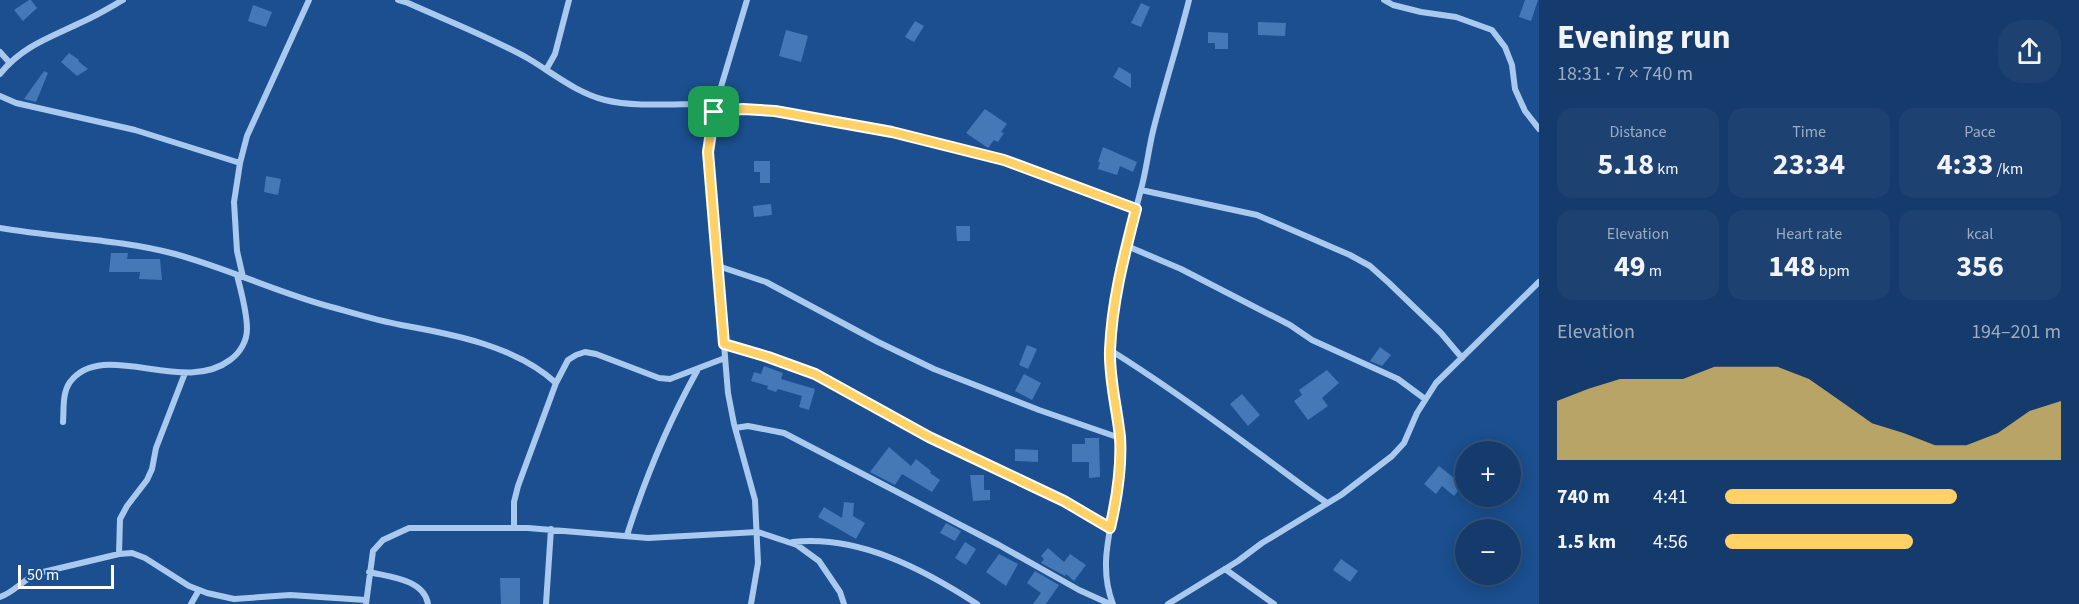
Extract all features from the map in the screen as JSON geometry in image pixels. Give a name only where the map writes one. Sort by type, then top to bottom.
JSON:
[{"type":"street","points":[[0,74],[9,62],[29,46],[123,0]]},
{"type":"street","points":[[63,422],[64,396],[70,382],[95,365],[110,363],[185,373],[212,370],[229,361],[239,352],[246,339],[247,329],[237,250],[234,202],[240,163],[248,136],[309,0]]},
{"type":"street","points":[[398,0],[492,40],[584,93],[607,101],[634,104],[716,104]]},
{"type":"street","points":[[546,70],[555,54],[569,0]]},
{"type":"street","points":[[747,0],[716,104],[708,152],[728,393],[755,500],[758,563],[751,604]]},
{"type":"street","points":[[1111,604],[1105,574],[1106,544],[1118,496],[1120,438],[1111,378],[1110,350],[1114,303],[1153,131],[1189,0]]},
{"type":"street","points":[[1384,0],[1393,5],[1421,12],[1456,17],[1492,30],[1505,47],[1512,64],[1515,88],[1526,111],[1539,129]]},
{"type":"street","points":[[0,52],[9,62]]},
{"type":"street","points":[[0,96],[16,103],[135,130],[240,163]]},
{"type":"street","points":[[714,112],[743,109],[775,111],[892,132],[1004,160],[1136,209]]},
{"type":"street","points":[[1141,190],[1257,215],[1350,255],[1370,267],[1389,283],[1441,333],[1462,358]]},
{"type":"street","points":[[0,228],[136,245],[216,266],[303,300],[472,340],[507,353],[545,373],[556,383]]},
{"type":"street","points":[[1127,246],[1181,269],[1290,325],[1312,339],[1398,379],[1425,399]]},
{"type":"street","points":[[718,266],[766,282],[934,369],[1120,438]]},
{"type":"street","points":[[1168,604],[1349,490],[1392,456],[1404,443],[1425,399],[1436,383],[1539,282]]},
{"type":"street","points":[[724,344],[815,374],[929,437],[1064,501],[1110,528]]},
{"type":"street","points":[[1110,350],[1144,371],[1327,503]]},
{"type":"street","points":[[514,528],[514,502],[518,486],[556,383],[568,360],[585,352],[596,354],[660,378],[670,379],[725,358]]},
{"type":"street","points":[[627,536],[636,507],[678,405],[698,369]]},
{"type":"street","points":[[119,554],[120,519],[152,469],[156,448],[185,373]]},
{"type":"street","points":[[735,428],[748,426],[784,433],[999,545],[1079,590],[1111,604]]},
{"type":"street","points":[[0,597],[9,593],[28,577],[51,569],[132,553],[145,558],[189,586],[234,598],[298,596],[366,602],[373,551],[383,540],[409,528],[514,528],[648,538],[758,532],[797,545],[819,561],[840,592],[844,604]]},
{"type":"street","points":[[546,604],[551,529]]},
{"type":"street","points":[[789,542],[814,540],[843,544],[882,554],[913,568],[977,604]]},
{"type":"street","points":[[1225,569],[1274,604]]},
{"type":"street","points":[[369,572],[415,585],[423,590],[428,604]]},
{"type":"street","points":[[191,604],[199,590]]},
{"type":"street","points":[[297,604],[298,596]]},
{"type":"building","points":[[29,0],[37,8],[23,21],[14,10]]},
{"type":"building","points":[[1525,0],[1538,0],[1531,21],[1519,17]]},
{"type":"building","points":[[1141,3],[1150,7],[1141,27],[1131,23]]},
{"type":"building","points":[[253,5],[272,12],[266,27],[248,21]]},
{"type":"building","points":[[915,21],[924,26],[914,42],[905,37]]},
{"type":"building","points":[[1258,22],[1286,23],[1285,36],[1258,35]]},
{"type":"building","points":[[786,30],[808,36],[801,62],[779,56]]},
{"type":"building","points":[[1208,32],[1228,33],[1228,49],[1215,49],[1215,43],[1208,43]]},
{"type":"building","points":[[69,53],[88,69],[77,76],[61,62]]},
{"type":"building","points":[[1119,67],[1131,74],[1131,88],[1113,77]]},
{"type":"building","points":[[44,71],[48,73],[36,102],[24,99]]},
{"type":"building","points":[[985,109],[1007,124],[998,142],[994,140],[988,148],[966,133]]},
{"type":"building","points":[[1103,147],[1137,162],[1133,172],[1120,166],[1117,175],[1098,169]]},
{"type":"building","points":[[754,161],[770,161],[770,183],[760,183],[760,172],[754,172]]},
{"type":"building","points":[[266,176],[281,179],[278,195],[264,192]]},
{"type":"building","points":[[771,204],[772,215],[754,217],[753,206]]},
{"type":"building","points":[[956,226],[970,226],[970,241],[957,241]]},
{"type":"building","points":[[111,253],[128,253],[127,259],[160,259],[162,280],[139,279],[140,272],[109,272]]},
{"type":"building","points":[[1027,345],[1037,349],[1028,369],[1019,365]]},
{"type":"building","points":[[1380,347],[1391,355],[1382,366],[1370,361]]},
{"type":"building","points":[[764,366],[783,373],[781,379],[815,389],[809,410],[799,407],[802,396],[778,389],[776,392],[767,389],[768,386],[751,381],[754,372],[761,374]]},
{"type":"building","points":[[1327,370],[1339,383],[1322,398],[1328,406],[1308,420],[1294,401],[1302,395],[1299,390]]},
{"type":"building","points":[[1024,374],[1041,383],[1032,400],[1015,391]]},
{"type":"building","points":[[1242,394],[1260,415],[1248,426],[1230,404]]},
{"type":"building","points":[[1085,438],[1099,438],[1100,477],[1089,478],[1089,462],[1072,462],[1072,444],[1085,444]]},
{"type":"building","points":[[889,447],[911,466],[916,459],[940,480],[932,492],[902,474],[895,485],[870,472]]},
{"type":"building","points":[[1015,449],[1038,450],[1038,462],[1015,461]]},
{"type":"building","points":[[1439,466],[1455,479],[1455,495],[1442,486],[1436,494],[1424,484]]},
{"type":"building","points":[[970,475],[984,475],[984,490],[990,490],[990,500],[973,501]]},
{"type":"building","points":[[844,502],[854,503],[853,516],[865,523],[856,539],[818,517],[824,507],[842,518]]},
{"type":"building","points":[[946,523],[961,531],[955,541],[940,533]]},
{"type":"building","points":[[965,542],[976,549],[966,565],[955,558]]},
{"type":"building","points":[[1048,548],[1064,562],[1070,554],[1086,565],[1074,581],[1066,574],[1065,576],[1041,563],[1044,559],[1041,556]]},
{"type":"building","points":[[999,554],[1018,564],[1006,586],[986,572]]},
{"type":"building","points":[[1341,559],[1358,571],[1350,582],[1333,570]]},
{"type":"building","points":[[1035,571],[1059,585],[1046,604],[1033,604],[1041,593],[1027,583]]},
{"type":"building","points":[[500,578],[520,578],[520,604],[501,604]]},
{"type":"route","points":[[743,109],[775,111],[892,132],[1004,160],[1136,209],[1114,303],[1110,350],[1111,378],[1120,438],[1118,496],[1110,528],[1064,501],[929,437],[815,374],[724,344],[708,152],[714,112],[743,109]]}]
